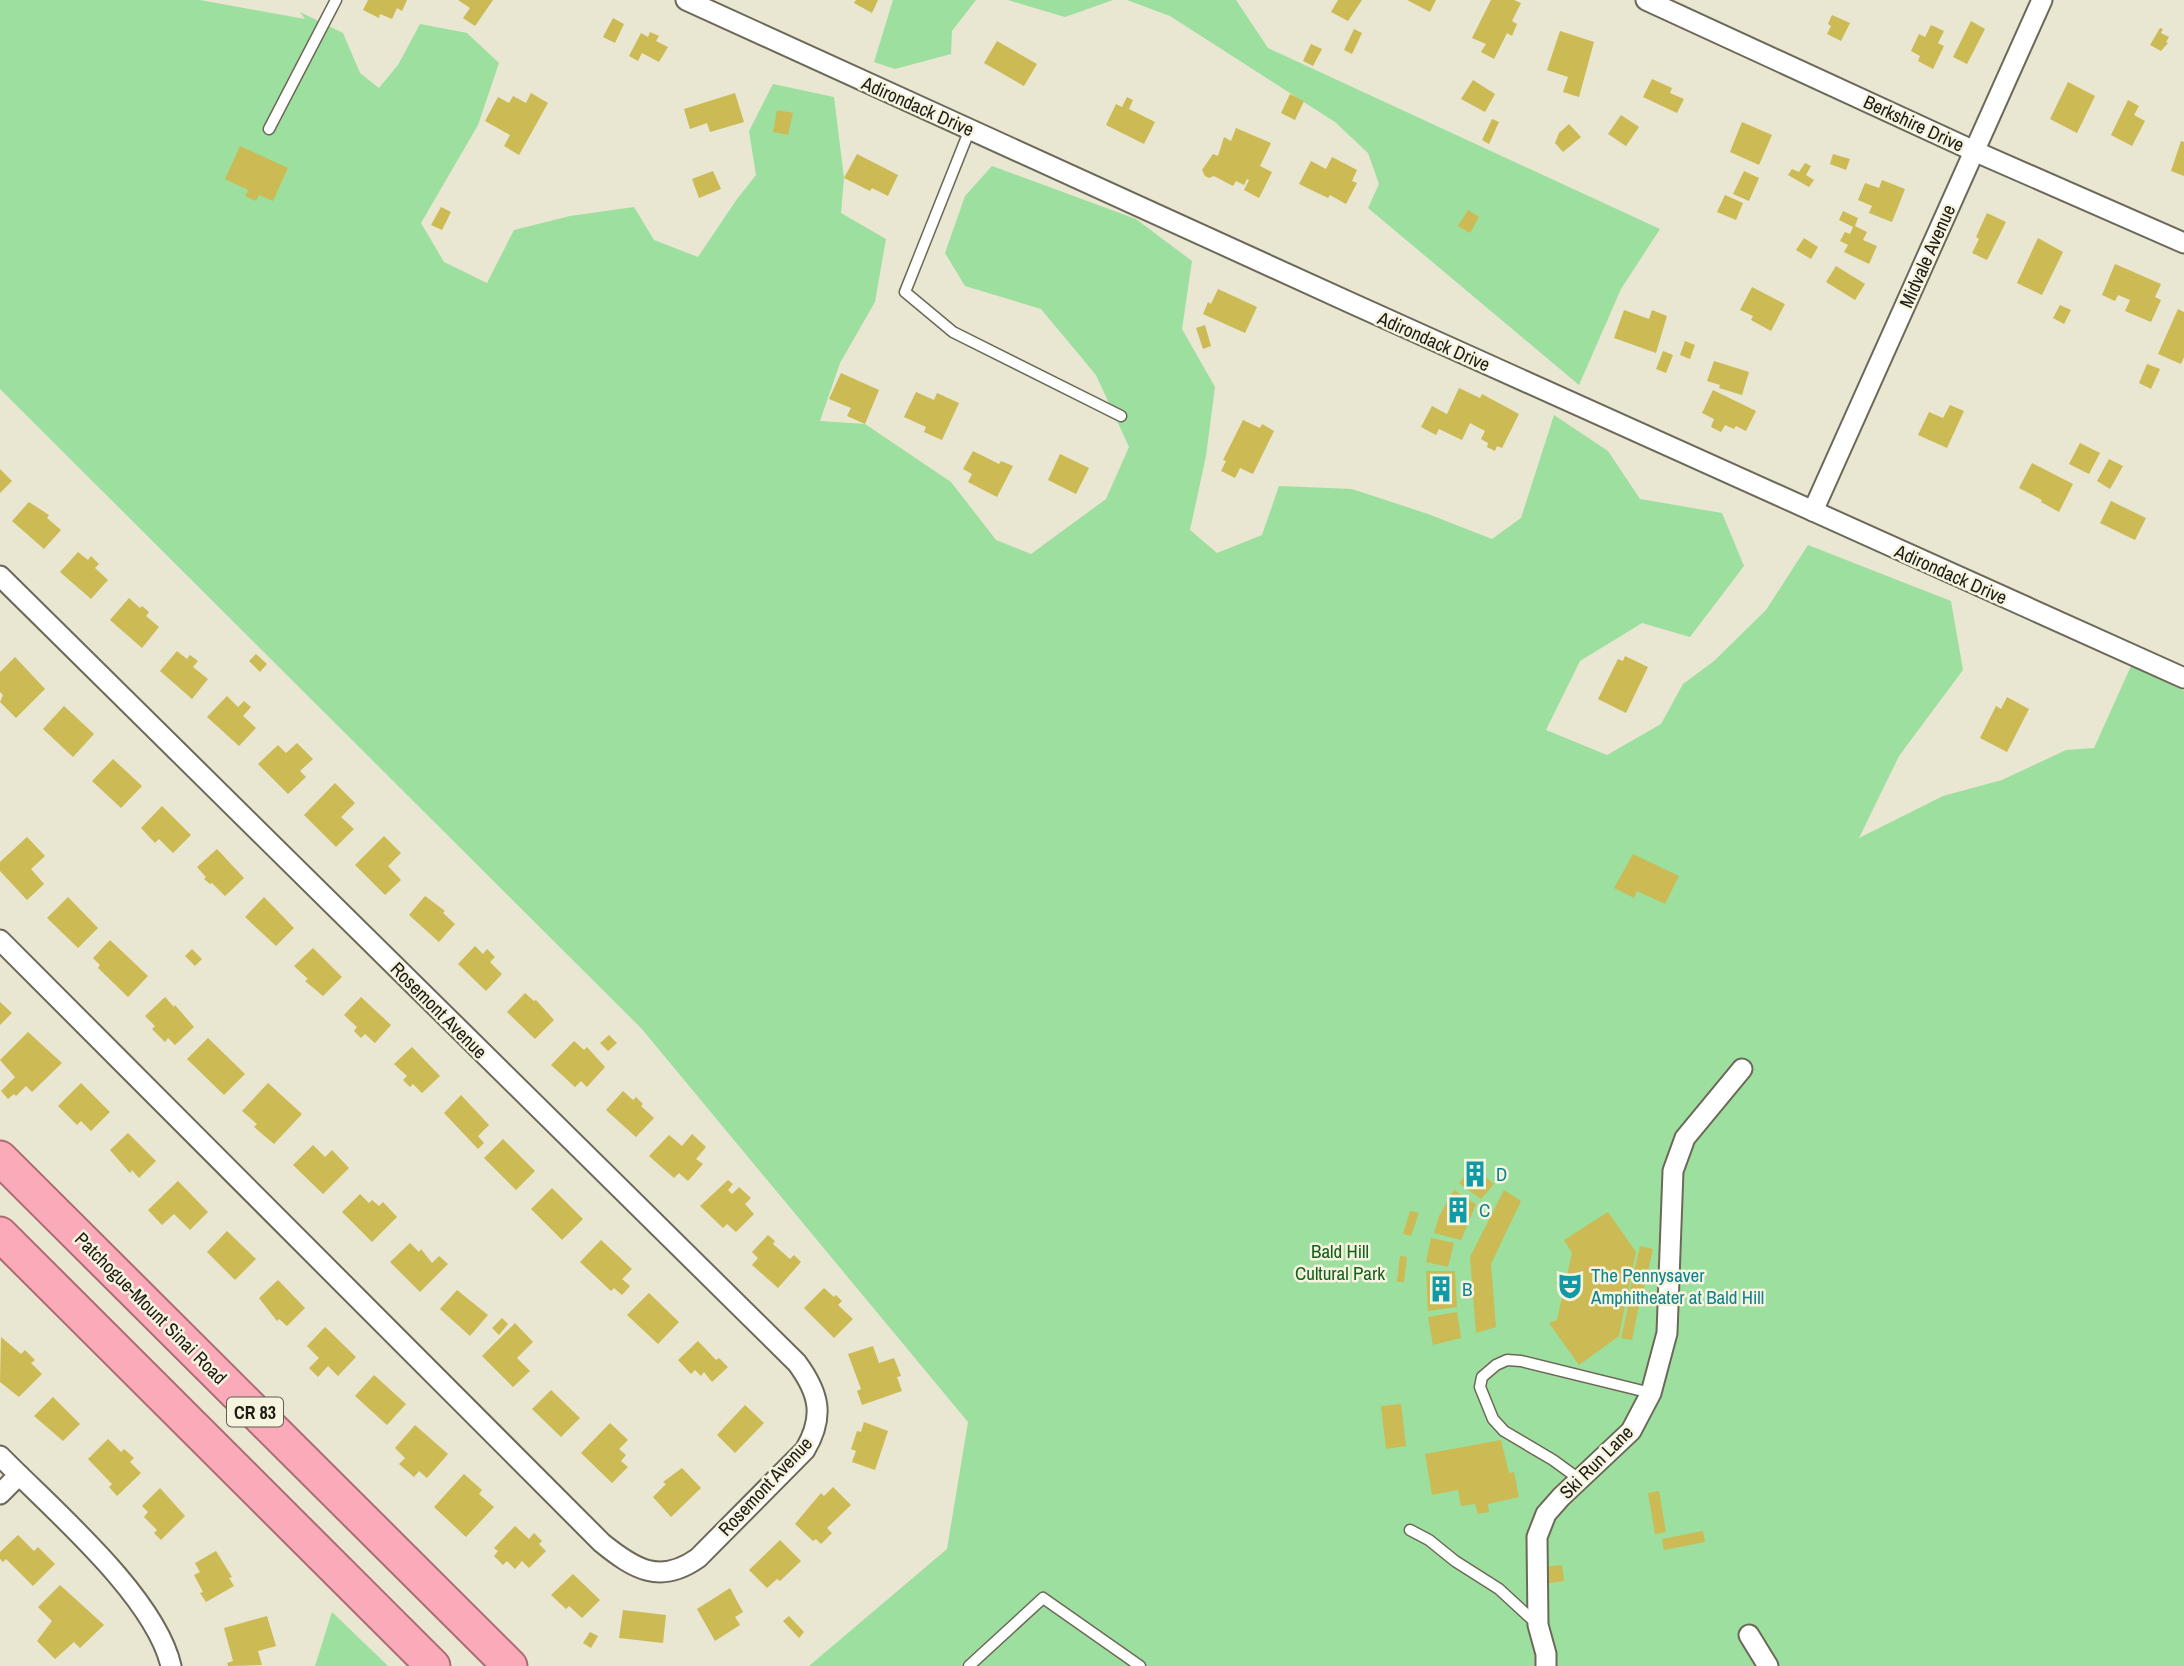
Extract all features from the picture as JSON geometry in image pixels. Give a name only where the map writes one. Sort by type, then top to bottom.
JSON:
[{"type":"highway","name":"Patchogue-Mount Sinai Road","points":[[0,1158],[510,1666]]},
{"type":"highway","name":"CR 83","points":[[0,1234],[433,1666]]},
{"type":"highway","points":[[309,1465],[413,1549],[532,1666]]},
{"type":"highway","points":[[386,1619],[422,1666]]},
{"type":"street","name":"Adirondack Drive","points":[[686,0],[2184,678]]},
{"type":"street","name":"Berkshire Drive","points":[[1646,0],[1974,151],[2184,243]]},
{"type":"street","name":"Midvale Avenue","points":[[1813,512],[2042,0]]},
{"type":"street","name":"Rosemont Avenue","points":[[0,576],[797,1363],[813,1390],[818,1413],[815,1432],[805,1450],[698,1558],[682,1570],[640,1569],[622,1558],[593,1533],[0,940]]},
{"type":"street","name":"Ski Run Lane","points":[[1546,1666],[1538,1625],[1537,1537],[1546,1514],[1579,1479],[1632,1431],[1651,1393],[1667,1333],[1673,1171],[1685,1138],[1741,1069]]},
{"type":"street","points":[[0,1456],[116,1573],[167,1647],[171,1666]]},
{"type":"street","points":[[0,1494],[19,1475]]},
{"type":"street","points":[[1749,1635],[1768,1666]]},
{"type":"lane","points":[[270,129],[336,0]]},
{"type":"lane","points":[[970,129],[905,292],[953,332],[1121,416]]},
{"type":"lane","points":[[1579,1479],[1504,1431],[1493,1419],[1480,1387],[1482,1377],[1507,1360],[1521,1361],[1651,1393]]},
{"type":"lane","points":[[1410,1530],[1429,1540],[1455,1561],[1499,1589],[1538,1625]]},
{"type":"lane","points":[[969,1666],[1043,1598],[1140,1666]]},
{"type":"green space","name":"Bald Hill Cultural Park","points":[[0,0],[200,0],[305,19],[300,12],[343,33],[360,73],[379,88],[398,65],[420,24],[467,33],[499,63],[478,125],[421,223],[444,262],[487,283],[514,230],[570,216],[634,207],[654,240],[698,257],[756,175],[749,131],[773,84],[834,97],[844,178],[841,213],[886,239],[875,302],[840,363],[820,421],[865,424],[951,482],[996,540],[1031,554],[1106,499],[1129,447],[1096,375],[1041,309],[965,286],[945,253],[965,196],[992,166],[1136,219],[1192,261],[1182,329],[1215,387],[1206,456],[1190,530],[1217,553],[1262,535],[1279,486],[1352,489],[1492,539],[1521,518],[1554,415],[1608,451],[1640,499],[1722,513],[1744,566],[1690,637],[1642,623],[1580,661],[1546,730],[1607,755],[1661,724],[1683,684],[1714,661],[1766,610],[1808,545],[1951,601],[1963,670],[1899,756],[1859,838],[1943,796],[2002,780],[2066,750],[2094,748],[2131,666],[2184,691],[2184,1666],[809,1666],[947,1549],[968,1422],[641,1028],[0,389]]},
{"type":"green space","points":[[893,0],[976,0],[952,31],[951,54],[895,69],[874,62]]},
{"type":"green space","points":[[1008,0],[1113,0],[1065,17]]},
{"type":"green space","points":[[1127,0],[1236,0],[1268,48],[1660,229],[1621,289],[1579,385],[1368,208],[1379,184],[1368,153],[1335,122],[1170,16]]},
{"type":"green space","points":[[332,1612],[388,1666],[315,1666]]},
{"type":"building","points":[[368,0],[407,0],[402,11],[397,8],[392,19],[380,14],[379,18],[363,10]]},
{"type":"building","points":[[458,0],[493,0],[475,26],[463,18],[470,8]]},
{"type":"building","points":[[856,0],[878,0],[872,13],[854,3]]},
{"type":"building","points":[[1338,0],[1362,0],[1348,21],[1331,12]]},
{"type":"building","points":[[1407,0],[1436,0],[1430,12]]},
{"type":"building","points":[[1491,0],[1514,0],[1521,3],[1512,21],[1517,24],[1512,36],[1507,33],[1494,59],[1481,52],[1486,44],[1472,38]]},
{"type":"building","points":[[1832,15],[1850,23],[1841,41],[1827,34]]},
{"type":"building","points":[[613,18],[624,24],[615,43],[603,37]]},
{"type":"building","points":[[1971,21],[1985,29],[1967,64],[1953,57]]},
{"type":"building","points":[[1931,25],[1944,31],[1938,43],[1944,46],[1933,69],[1918,61],[1920,56],[1911,51],[1919,34],[1925,37]]},
{"type":"building","points":[[2160,28],[2163,29],[2161,33],[2169,37],[2166,42],[2168,43],[2161,51],[2150,45]]},
{"type":"building","points":[[1354,29],[1362,33],[1352,54],[1344,50]]},
{"type":"building","points":[[1560,31],[1594,42],[1579,97],[1563,92],[1568,77],[1547,70]]},
{"type":"building","points":[[650,32],[659,36],[656,41],[668,47],[659,62],[642,53],[638,61],[629,56],[641,33],[648,37]]},
{"type":"building","points":[[997,41],[1037,64],[1024,86],[984,63]]},
{"type":"building","points":[[1311,44],[1322,49],[1313,66],[1303,61]]},
{"type":"building","points":[[1652,79],[1672,88],[1670,93],[1684,99],[1677,113],[1643,97]]},
{"type":"building","points":[[1473,80],[1495,94],[1485,112],[1461,99]]},
{"type":"building","points":[[2068,82],[2095,96],[2077,133],[2050,119]]},
{"type":"building","points":[[531,93],[548,103],[519,155],[504,146],[510,135],[485,121],[498,97],[509,103],[513,96],[526,103]]},
{"type":"building","points":[[735,93],[744,122],[710,132],[707,123],[690,129],[684,109]]},
{"type":"building","points":[[1290,94],[1304,101],[1295,120],[1281,113]]},
{"type":"building","points":[[1127,97],[1133,100],[1129,109],[1155,122],[1144,144],[1106,125],[1116,104],[1122,107]]},
{"type":"building","points":[[2128,100],[2139,106],[2134,115],[2145,121],[2132,146],[2111,135]]},
{"type":"building","points":[[777,110],[793,113],[788,135],[773,132]]},
{"type":"building","points":[[1621,115],[1639,127],[1626,146],[1608,134]]},
{"type":"building","points":[[1492,119],[1499,122],[1489,144],[1482,140]]},
{"type":"building","points":[[1742,122],[1772,135],[1759,165],[1730,152]]},
{"type":"building","points":[[1569,124],[1581,137],[1563,152],[1555,143],[1559,133]]},
{"type":"building","points":[[1236,128],[1271,143],[1260,166],[1272,172],[1259,198],[1244,190],[1249,180],[1247,179],[1244,185],[1236,181],[1233,186],[1214,176],[1205,176],[1202,170],[1213,154],[1218,156],[1224,137],[1231,141]]},
{"type":"building","points":[[2181,141],[2184,142],[2184,176],[2171,171]]},
{"type":"building","points":[[240,146],[288,168],[273,201],[259,195],[256,201],[245,196],[248,190],[225,179]]},
{"type":"building","points":[[857,154],[898,175],[888,196],[872,188],[870,191],[844,178]]},
{"type":"building","points":[[1833,154],[1850,159],[1846,170],[1830,164]]},
{"type":"building","points":[[1332,157],[1357,170],[1352,181],[1357,183],[1346,204],[1299,184],[1311,161],[1326,169]]},
{"type":"building","points":[[1805,163],[1811,166],[1806,175],[1814,180],[1809,187],[1788,175],[1792,169],[1799,172]]},
{"type":"building","points":[[713,171],[721,189],[699,198],[692,179]]},
{"type":"building","points":[[1744,171],[1759,178],[1749,201],[1733,194]]},
{"type":"building","points":[[1882,180],[1905,189],[1892,222],[1869,213],[1872,206],[1858,200],[1865,183],[1879,188]]},
{"type":"building","points":[[1725,195],[1743,203],[1736,220],[1717,212]]},
{"type":"building","points":[[441,207],[451,212],[442,230],[431,225]]},
{"type":"building","points":[[1468,210],[1479,217],[1470,233],[1458,226]]},
{"type":"building","points":[[1843,211],[1858,218],[1855,226],[1867,232],[1863,240],[1877,246],[1869,264],[1844,252],[1848,245],[1840,241],[1845,232],[1850,234],[1853,227],[1839,220]]},
{"type":"building","points":[[1987,213],[2006,222],[1987,260],[1972,253]]},
{"type":"building","points":[[1804,238],[1818,247],[1811,259],[1796,250]]},
{"type":"building","points":[[2038,238],[2063,252],[2042,295],[2017,283]]},
{"type":"building","points":[[2115,264],[2161,284],[2155,297],[2161,300],[2151,322],[2125,311],[2130,300],[2118,295],[2115,301],[2102,295]]},
{"type":"building","points":[[1836,266],[1865,284],[1855,300],[1826,282]]},
{"type":"building","points":[[1752,287],[1785,304],[1771,331],[1751,320],[1753,316],[1740,310]]},
{"type":"building","points":[[1218,289],[1257,307],[1245,333],[1203,314]]},
{"type":"building","points":[[2060,305],[2071,310],[2064,324],[2053,318]]},
{"type":"building","points":[[2178,309],[2184,312],[2184,357],[2181,364],[2158,354]]},
{"type":"building","points":[[1624,310],[1649,319],[1652,310],[1667,316],[1656,353],[1614,338]]},
{"type":"building","points":[[1205,325],[1211,346],[1203,349],[1196,328]]},
{"type":"building","points":[[1685,341],[1695,345],[1690,359],[1680,355]]},
{"type":"building","points":[[1663,351],[1673,355],[1666,373],[1656,369]]},
{"type":"building","points":[[1714,361],[1749,372],[1742,395],[1707,381]]},
{"type":"building","points":[[2147,364],[2160,369],[2151,389],[2139,383]]},
{"type":"building","points":[[841,373],[879,390],[865,424],[847,416],[851,408],[829,399]]},
{"type":"building","points":[[1459,388],[1480,398],[1482,394],[1519,414],[1502,448],[1497,446],[1495,451],[1487,447],[1488,443],[1481,439],[1485,431],[1470,423],[1462,440],[1439,429],[1436,435],[1421,427],[1432,406],[1447,414]]},
{"type":"building","points":[[1713,390],[1756,411],[1746,431],[1725,425],[1721,432],[1711,427],[1714,419],[1702,413]]},
{"type":"building","points":[[916,392],[934,400],[937,393],[959,403],[942,440],[924,432],[926,427],[904,417]]},
{"type":"building","points":[[1950,405],[1964,411],[1947,448],[1918,435],[1929,412],[1943,418]]},
{"type":"building","points":[[1243,420],[1260,428],[1262,424],[1274,431],[1253,474],[1240,468],[1235,478],[1221,471],[1226,461],[1223,460]]},
{"type":"building","points":[[2080,443],[2100,453],[2089,474],[2069,464]]},
{"type":"building","points":[[973,451],[999,464],[1001,461],[1013,466],[997,497],[968,482],[972,474],[963,469]]},
{"type":"building","points":[[1060,454],[1089,468],[1076,494],[1048,480]]},
{"type":"building","points":[[2109,459],[2123,466],[2110,489],[2097,481]]},
{"type":"building","points":[[2032,463],[2073,484],[2059,512],[2019,488]]},
{"type":"building","points":[[0,469],[12,481],[0,493]]},
{"type":"building","points":[[2111,501],[2146,518],[2135,540],[2100,523]]},
{"type":"building","points":[[29,502],[49,515],[47,518],[61,530],[44,549],[12,521]]},
{"type":"building","points":[[78,552],[88,560],[91,556],[99,564],[95,568],[108,580],[91,599],[60,572]]},
{"type":"building","points":[[129,598],[149,612],[146,616],[159,627],[142,648],[110,620]]},
{"type":"building","points":[[177,651],[187,659],[190,655],[198,661],[193,667],[208,679],[192,699],[160,671]]},
{"type":"building","points":[[256,654],[267,664],[260,672],[249,661]]},
{"type":"building","points":[[1625,656],[1648,667],[1626,713],[1598,699],[1618,659],[1623,661]]},
{"type":"building","points":[[15,657],[45,689],[16,718],[0,702],[3,695],[0,692],[0,672]]},
{"type":"building","points":[[227,696],[238,707],[244,701],[251,707],[243,716],[256,728],[239,746],[207,717]]},
{"type":"building","points":[[2007,697],[2029,709],[2007,752],[1980,738],[1996,706],[2001,709]]},
{"type":"building","points":[[64,706],[94,734],[73,757],[43,729]]},
{"type":"building","points":[[297,743],[313,759],[300,771],[306,777],[288,794],[258,764],[278,745],[286,753]]},
{"type":"building","points":[[113,759],[142,786],[121,808],[92,781]]},
{"type":"building","points":[[335,783],[355,803],[341,817],[354,829],[336,847],[304,815]]},
{"type":"building","points":[[162,806],[191,835],[173,853],[159,839],[155,843],[141,828]]},
{"type":"building","points":[[384,836],[401,853],[388,866],[401,880],[385,895],[355,865]]},
{"type":"building","points":[[27,837],[45,856],[31,869],[44,884],[27,900],[0,871],[0,862]]},
{"type":"building","points":[[217,849],[244,878],[225,896],[204,879],[206,877],[197,867]]},
{"type":"building","points":[[1633,854],[1679,876],[1665,904],[1637,891],[1634,898],[1614,888]]},
{"type":"building","points":[[425,896],[445,911],[443,913],[455,924],[439,942],[409,915]]},
{"type":"building","points":[[68,897],[98,928],[78,948],[47,918]]},
{"type":"building","points":[[264,897],[294,928],[276,946],[245,917]]},
{"type":"building","points":[[110,940],[148,976],[128,997],[98,968],[100,965],[93,958]]},
{"type":"building","points":[[475,946],[483,954],[487,949],[495,957],[490,962],[502,974],[486,991],[458,964]]},
{"type":"building","points":[[313,948],[342,977],[323,996],[305,981],[308,979],[294,966]]},
{"type":"building","points":[[192,949],[202,959],[195,966],[185,956]]},
{"type":"building","points":[[525,993],[536,1000],[554,1020],[535,1039],[507,1012]]},
{"type":"building","points":[[165,997],[194,1027],[175,1045],[168,1038],[165,1042],[152,1029],[155,1026],[145,1016]]},
{"type":"building","points":[[361,997],[391,1025],[375,1043],[365,1034],[361,1038],[354,1031],[357,1027],[344,1015]]},
{"type":"building","points":[[0,1002],[12,1013],[0,1025]]},
{"type":"building","points":[[28,1032],[62,1063],[32,1092],[26,1086],[16,1096],[14,1094],[8,1099],[1,1091],[15,1077],[0,1060]]},
{"type":"building","points":[[609,1035],[617,1043],[608,1051],[600,1043]]},
{"type":"building","points":[[208,1038],[245,1074],[224,1095],[187,1059]]},
{"type":"building","points":[[574,1041],[584,1050],[587,1047],[605,1067],[587,1087],[581,1081],[575,1087],[551,1065]]},
{"type":"building","points":[[412,1047],[440,1076],[422,1093],[413,1084],[410,1087],[403,1080],[407,1076],[394,1064]]},
{"type":"building","points":[[81,1083],[110,1112],[91,1131],[81,1121],[77,1125],[58,1106]]},
{"type":"building","points":[[268,1083],[302,1114],[274,1144],[254,1127],[257,1124],[242,1111]]},
{"type":"building","points":[[623,1091],[633,1100],[636,1097],[654,1118],[636,1137],[606,1110]]},
{"type":"building","points":[[461,1095],[489,1125],[478,1136],[484,1143],[478,1149],[444,1113]]},
{"type":"building","points":[[128,1133],[156,1161],[139,1178],[132,1170],[130,1173],[110,1150]]},
{"type":"building","points":[[692,1134],[706,1147],[696,1159],[703,1164],[688,1181],[679,1173],[674,1178],[649,1156],[669,1135],[682,1146]]},
{"type":"building","points":[[503,1139],[535,1171],[516,1190],[484,1158]]},
{"type":"building","points":[[313,1145],[325,1157],[332,1150],[349,1168],[323,1194],[293,1165]]},
{"type":"building","name":"D","points":[[1473,1166],[1494,1184],[1481,1199],[1459,1183]]},
{"type":"building","points":[[728,1180],[733,1184],[728,1190],[732,1194],[739,1187],[751,1198],[745,1204],[754,1214],[736,1232],[727,1224],[723,1228],[700,1206]]},
{"type":"building","points":[[178,1181],[208,1212],[190,1230],[174,1214],[162,1225],[148,1210]]},
{"type":"building","points":[[552,1188],[583,1219],[562,1240],[531,1209]]},
{"type":"building","name":"C","points":[[1454,1190],[1476,1204],[1461,1240],[1434,1233],[1439,1216]]},
{"type":"building","points":[[1504,1190],[1521,1201],[1491,1264],[1496,1327],[1476,1333],[1470,1257]]},
{"type":"building","points":[[360,1194],[369,1203],[372,1200],[379,1206],[383,1202],[397,1217],[372,1242],[342,1212]]},
{"type":"building","points":[[1410,1211],[1419,1213],[1411,1236],[1403,1234]]},
{"type":"building","points":[[1608,1212],[1636,1252],[1619,1336],[1579,1365],[1549,1323],[1557,1320],[1572,1253],[1564,1240]]},
{"type":"building","points":[[227,1231],[256,1259],[235,1280],[207,1252]]},
{"type":"building","points":[[768,1235],[775,1241],[773,1244],[790,1259],[794,1255],[801,1262],[778,1288],[752,1265],[758,1258],[752,1252]]},
{"type":"building","points":[[1431,1238],[1454,1243],[1448,1267],[1426,1262]]},
{"type":"building","points":[[601,1240],[632,1269],[622,1279],[630,1286],[622,1295],[614,1288],[611,1291],[580,1262]]},
{"type":"building","points":[[410,1243],[419,1252],[421,1249],[432,1263],[439,1256],[448,1264],[420,1292],[390,1262]]},
{"type":"building","points":[[1640,1246],[1653,1249],[1642,1297],[1629,1293]]},
{"type":"building","points":[[1400,1256],[1407,1257],[1404,1282],[1397,1282]]},
{"type":"building","name":"B","points":[[1426,1271],[1455,1271],[1457,1307],[1428,1311]]},
{"type":"building","points":[[278,1280],[305,1308],[287,1326],[279,1319],[277,1321],[259,1298]]},
{"type":"building","points":[[824,1288],[842,1301],[838,1305],[853,1319],[834,1338],[804,1308]]},
{"type":"building","points":[[457,1290],[488,1315],[470,1336],[440,1309]]},
{"type":"building","points":[[649,1293],[679,1322],[658,1344],[627,1315]]},
{"type":"building","points":[[1630,1298],[1640,1300],[1632,1340],[1621,1338]]},
{"type":"building","points":[[1457,1312],[1461,1338],[1433,1345],[1428,1317]]},
{"type":"building","points":[[502,1318],[508,1324],[499,1335],[492,1328]]},
{"type":"building","points":[[515,1323],[533,1342],[517,1358],[530,1371],[513,1387],[482,1356]]},
{"type":"building","points":[[325,1327],[356,1357],[338,1376],[328,1366],[318,1377],[309,1368],[319,1358],[307,1346]]},
{"type":"building","points":[[1,1337],[21,1354],[25,1350],[35,1360],[31,1363],[42,1374],[19,1397],[0,1382]]},
{"type":"building","points":[[698,1341],[716,1360],[719,1358],[728,1367],[712,1382],[704,1372],[701,1376],[695,1370],[691,1374],[678,1360]]},
{"type":"building","points":[[873,1346],[879,1363],[894,1358],[901,1376],[897,1377],[902,1391],[862,1405],[857,1391],[861,1389],[848,1354]]},
{"type":"building","points":[[374,1375],[406,1404],[387,1425],[355,1396]]},
{"type":"building","points":[[551,1390],[580,1418],[561,1437],[532,1409]]},
{"type":"building","points":[[53,1397],[80,1424],[63,1441],[34,1416]]},
{"type":"building","points":[[1401,1404],[1406,1446],[1386,1449],[1381,1406]]},
{"type":"building","points":[[745,1405],[764,1423],[735,1453],[717,1435]]},
{"type":"building","points":[[864,1422],[888,1431],[875,1470],[852,1462],[856,1451],[851,1449],[857,1431],[861,1432]]},
{"type":"building","points":[[610,1423],[628,1440],[619,1449],[626,1455],[621,1461],[628,1467],[612,1483],[581,1453]]},
{"type":"building","points":[[415,1425],[448,1454],[427,1478],[419,1471],[414,1477],[399,1464],[405,1458],[395,1448]]},
{"type":"building","points":[[108,1439],[121,1452],[124,1449],[134,1458],[130,1462],[141,1473],[117,1496],[109,1487],[112,1484],[88,1459]]},
{"type":"building","points":[[1501,1440],[1509,1473],[1514,1472],[1519,1497],[1488,1504],[1489,1512],[1478,1514],[1475,1504],[1461,1506],[1458,1490],[1432,1495],[1425,1454]]},
{"type":"building","points":[[682,1468],[701,1488],[671,1517],[653,1497],[666,1484],[663,1482]]},
{"type":"building","points":[[464,1474],[482,1490],[479,1494],[494,1507],[466,1537],[434,1507]]},
{"type":"building","points":[[833,1487],[851,1505],[827,1528],[832,1533],[821,1544],[816,1539],[813,1541],[795,1524],[821,1493],[824,1496]]},
{"type":"building","points":[[160,1488],[185,1516],[161,1540],[154,1533],[157,1530],[144,1517],[148,1512],[142,1506]]},
{"type":"building","points":[[1659,1491],[1666,1532],[1655,1534],[1648,1493]]},
{"type":"building","points":[[515,1526],[529,1539],[534,1533],[542,1541],[539,1544],[546,1551],[529,1568],[522,1561],[515,1569],[507,1561],[503,1565],[494,1556],[498,1551],[494,1548]]},
{"type":"building","points":[[1703,1531],[1705,1542],[1664,1550],[1662,1539]]},
{"type":"building","points":[[18,1535],[34,1551],[38,1547],[55,1564],[33,1586],[6,1559],[3,1562],[0,1559],[0,1552]]},
{"type":"building","points":[[780,1540],[801,1561],[780,1581],[777,1579],[767,1588],[749,1570]]},
{"type":"building","points":[[216,1551],[232,1577],[229,1578],[234,1586],[206,1602],[194,1575],[200,1572],[195,1563]]},
{"type":"building","points":[[1562,1565],[1564,1581],[1544,1584],[1542,1567]]},
{"type":"building","points":[[573,1574],[600,1600],[582,1618],[569,1606],[566,1609],[551,1595]]},
{"type":"building","points":[[60,1585],[104,1625],[80,1648],[74,1642],[55,1659],[37,1641],[52,1621],[38,1607]]},
{"type":"building","points":[[730,1588],[743,1612],[735,1617],[740,1625],[715,1641],[697,1609]]},
{"type":"building","points":[[623,1610],[666,1615],[663,1643],[619,1638]]},
{"type":"building","points":[[267,1616],[276,1646],[258,1651],[262,1665],[228,1666],[227,1663],[233,1661],[224,1628]]},
{"type":"building","points":[[789,1616],[804,1632],[799,1638],[783,1621]]},
{"type":"building","points":[[590,1632],[598,1636],[591,1648],[583,1643]]},
{"type":"place","name":"D","points":[[1475,1174]]},
{"type":"place","name":"C","points":[[1458,1210]]},
{"type":"place","name":"The Pennysaver Amphitheater at Bald Hill","points":[[1570,1286]]},
{"type":"place","name":"B","points":[[1441,1289]]}]
